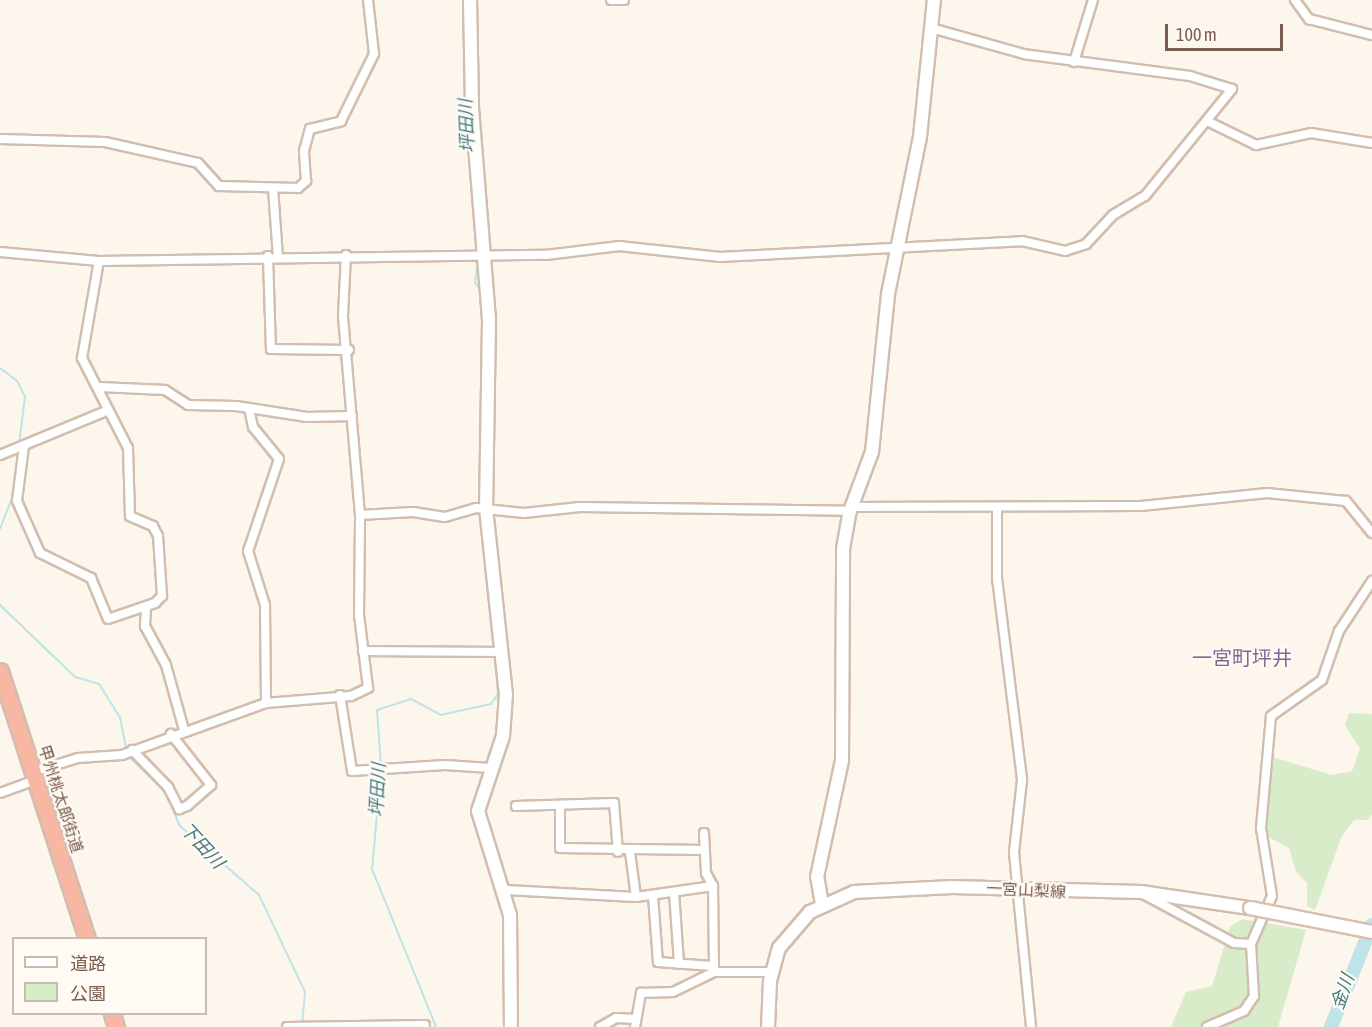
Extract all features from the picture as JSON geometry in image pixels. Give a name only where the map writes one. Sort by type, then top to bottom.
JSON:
[{"type":"highway","name":"甲州桃太郎街道","points":[[0,671],[86,937]]},
{"type":"street","points":[[0,139],[105,142],[198,163],[219,186],[298,188],[306,181],[304,151],[310,129],[341,121],[374,54],[368,0]]},
{"type":"street","points":[[470,0],[490,381],[482,508],[501,652],[506,716],[478,811],[506,890],[511,1027]]},
{"type":"street","points":[[611,0],[624,0]]},
{"type":"street","points":[[822,904],[817,877],[842,760],[841,600],[850,509],[872,452],[896,250],[920,137],[934,0]]},
{"type":"street","points":[[1074,62],[1093,0]]},
{"type":"street","points":[[1295,0],[1309,19],[1372,35]]},
{"type":"street","points":[[0,252],[99,261],[346,255],[546,255],[619,246],[720,257],[896,250],[1022,241],[1057,251],[1080,247],[1113,215],[1145,196],[1232,89],[1190,76],[1074,62],[931,28]]},
{"type":"street","points":[[1207,122],[1256,145],[1311,133],[1372,142]]},
{"type":"street","points":[[273,188],[271,349],[349,350]]},
{"type":"street","points":[[0,793],[78,758],[122,755],[171,734],[266,703],[340,695],[368,688],[363,651],[360,515],[349,350],[343,316],[346,255]]},
{"type":"street","points":[[20,448],[17,501],[39,553],[91,578],[108,619],[146,609],[162,596],[158,536],[153,526],[130,516],[132,460],[106,411],[100,387],[82,358],[99,261]]},
{"type":"street","points":[[100,387],[165,390],[188,405],[249,408],[307,417],[352,416]]},
{"type":"street","points":[[249,408],[253,427],[279,459],[248,551],[265,605],[266,703]]},
{"type":"street","points":[[0,455],[106,411]]},
{"type":"street","points":[[360,515],[413,512],[445,517],[482,508],[524,513],[580,507],[998,510],[1226,502],[1267,493],[1346,501],[1372,533]]},
{"type":"street","points":[[998,510],[997,578],[1022,780],[1014,839],[1015,891],[1031,1027]]},
{"type":"street","points":[[1207,1027],[1252,1003],[1251,944],[1272,896],[1261,828],[1271,716],[1322,680],[1339,631],[1372,581]]},
{"type":"street","points":[[146,609],[145,626],[166,665],[184,730]]},
{"type":"street","points":[[363,651],[501,652]]},
{"type":"street","points":[[340,695],[352,771],[381,768],[490,768]]},
{"type":"street","points":[[132,750],[168,787],[179,809],[187,806],[211,785],[171,734]]},
{"type":"street","points":[[516,806],[560,808],[567,802],[614,803],[618,852]]},
{"type":"street","points":[[560,808],[560,848],[618,852],[704,850]]},
{"type":"street","points":[[704,833],[704,850],[713,886],[713,969]]},
{"type":"street","points":[[630,852],[636,897]]},
{"type":"street","points":[[506,890],[636,897],[713,886]]},
{"type":"street","name":"一宮山梨線","points":[[768,1027],[771,972],[792,929],[822,904],[878,888],[1141,892],[1250,908],[1372,932]]},
{"type":"street","points":[[674,892],[679,964]]},
{"type":"street","points":[[1141,892],[1234,943],[1251,944]]},
{"type":"street","points":[[653,896],[658,962],[713,969],[771,972]]},
{"type":"street","points":[[600,1027],[616,1018],[636,1023],[642,993],[673,992],[713,969]]},
{"type":"street","points":[[287,1027],[303,1023],[425,1025]]},
{"type":"green space","points":[[1349,713],[1372,714],[1372,814],[1368,820],[1354,820],[1342,836],[1315,910],[1307,906],[1307,883],[1296,872],[1289,848],[1266,836],[1272,757],[1332,775],[1352,771],[1360,749],[1345,725]]},
{"type":"green space","points":[[1242,919],[1306,930],[1278,1027],[1171,1027],[1186,992],[1212,986],[1230,927]]},
{"type":"waterway","name":"坪田川","points":[[463,5],[477,246]]},
{"type":"waterway","name":"坪田川","points":[[478,260],[475,282],[481,291]]},
{"type":"waterway","name":"下田川","points":[[0,368],[17,381],[25,397],[19,444]]},
{"type":"waterway","name":"下田川","points":[[16,480],[19,450]]},
{"type":"waterway","name":"坪田川","points":[[479,506],[481,452]]},
{"type":"waterway","name":"下田川","points":[[0,529],[14,492]]},
{"type":"waterway","name":"坪田川","points":[[480,512],[493,644]]},
{"type":"waterway","name":"下田川","points":[[0,605],[75,677],[99,684],[120,717],[126,749]]},
{"type":"waterway","name":"坪田川","points":[[381,766],[377,710],[411,699],[441,715],[491,704],[498,694],[495,659]]},
{"type":"waterway","name":"下田川","points":[[127,755],[166,792],[180,826],[259,895],[305,992],[302,1024]]},
{"type":"waterway","name":"坪田川","points":[[381,771],[372,869],[436,1027]]},
{"type":"waterway","name":"金川","points":[[1331,1027],[1372,925]]},
{"type":"district","name":"一宮町坪井","points":[[1242,657]]}]
